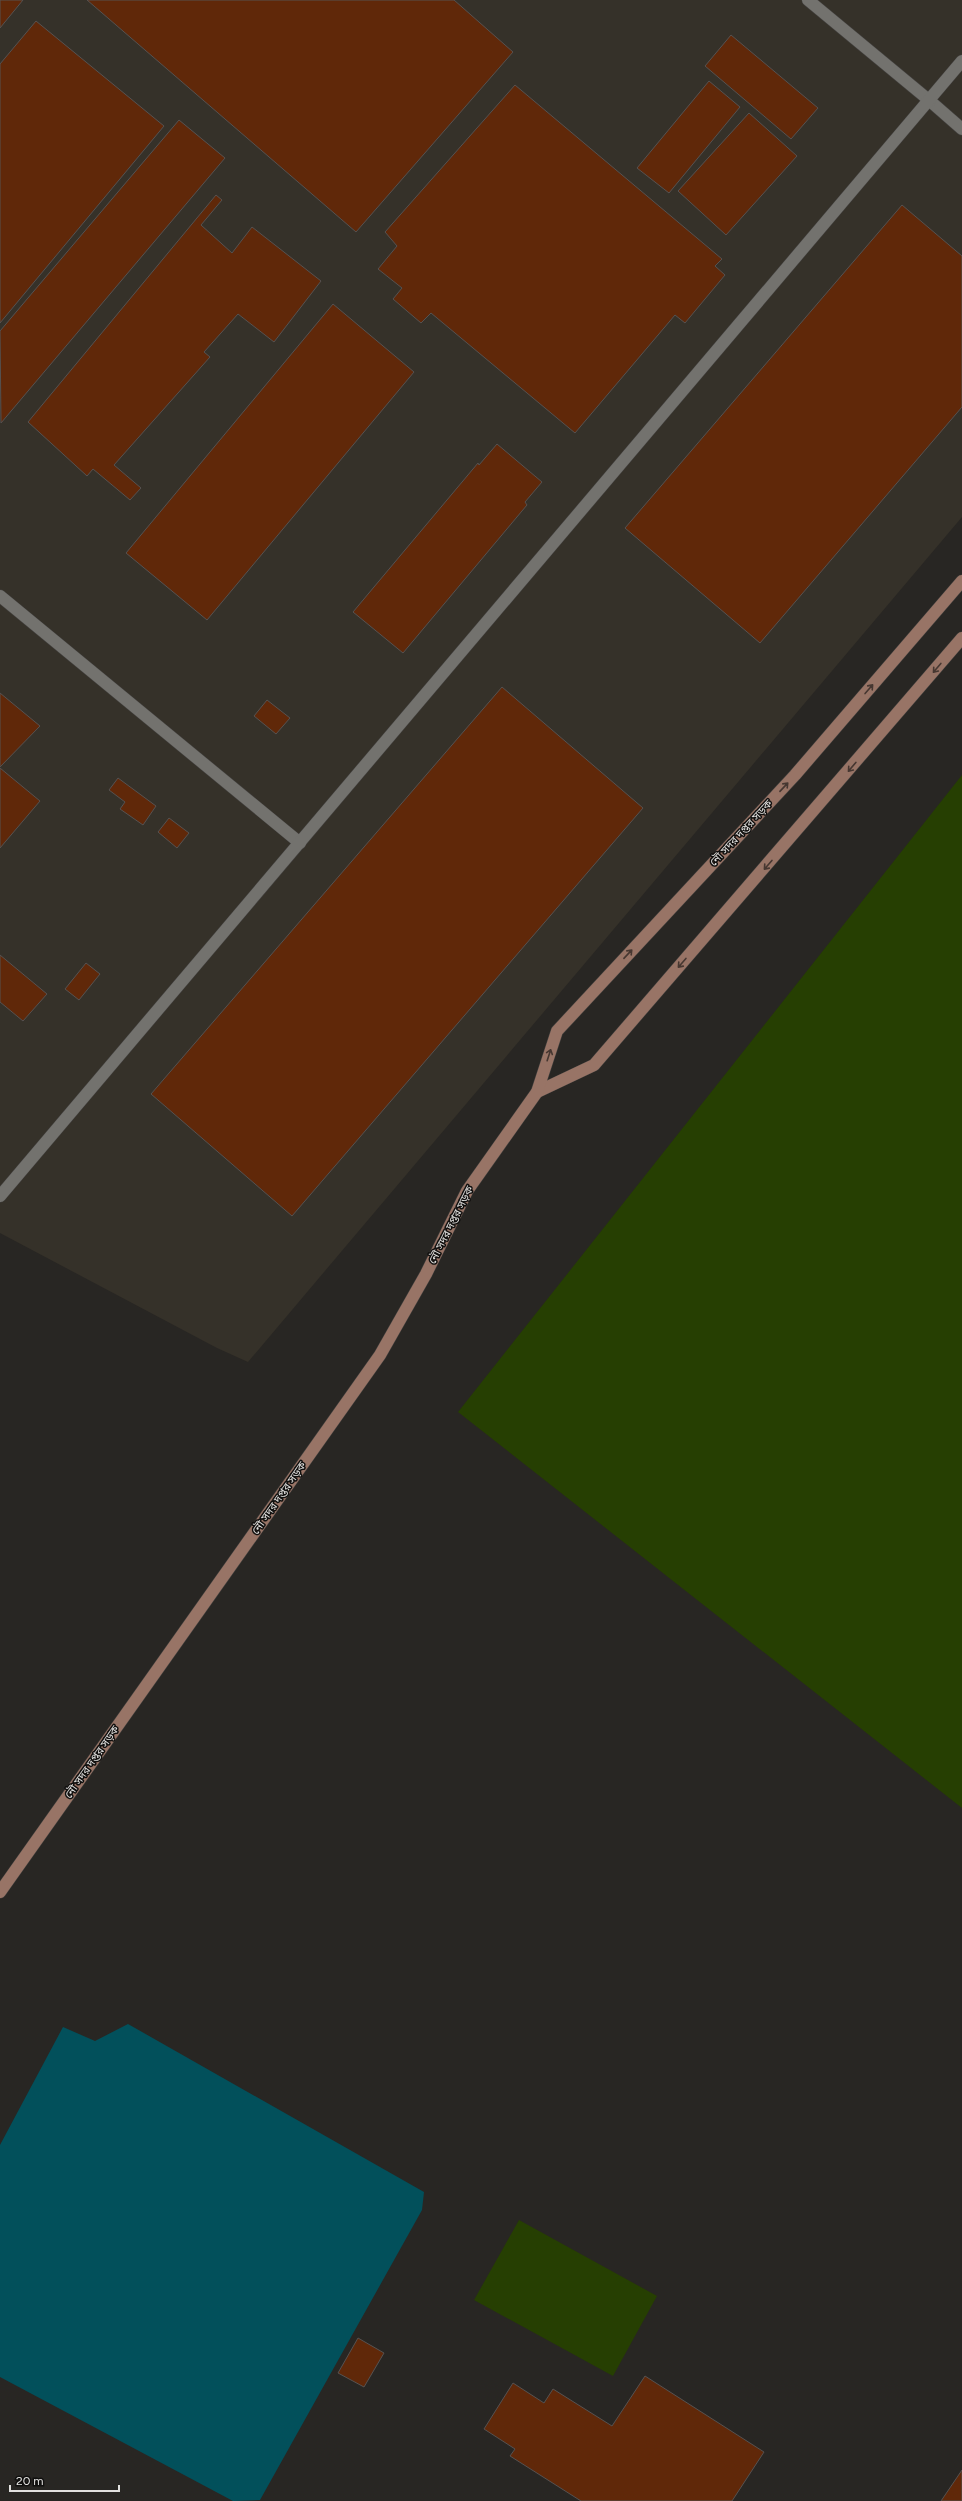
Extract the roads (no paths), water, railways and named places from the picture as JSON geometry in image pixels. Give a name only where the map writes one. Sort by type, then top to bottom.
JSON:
[{"type":"main road","name":"নৌ সদর দপ্তর সড়ক","points":[[0,1892],[380,1355],[426,1274],[467,1191],[537,1092],[557,1031],[795,775],[962,580]]},
{"type":"main road","name":"নৌ সদর দপ্তর সড়ক","points":[[537,1092],[594,1065],[962,638]]},
{"type":"street","points":[[808,0],[930,101],[962,130]]},
{"type":"street","points":[[0,1196],[930,101],[962,61]]},
{"type":"street","points":[[0,596],[300,843]]},
{"type":"water","points":[[128,2024],[424,2192],[422,2210],[260,2500],[233,2501],[0,2377],[0,2145],[63,2027],[95,2041]]}]
